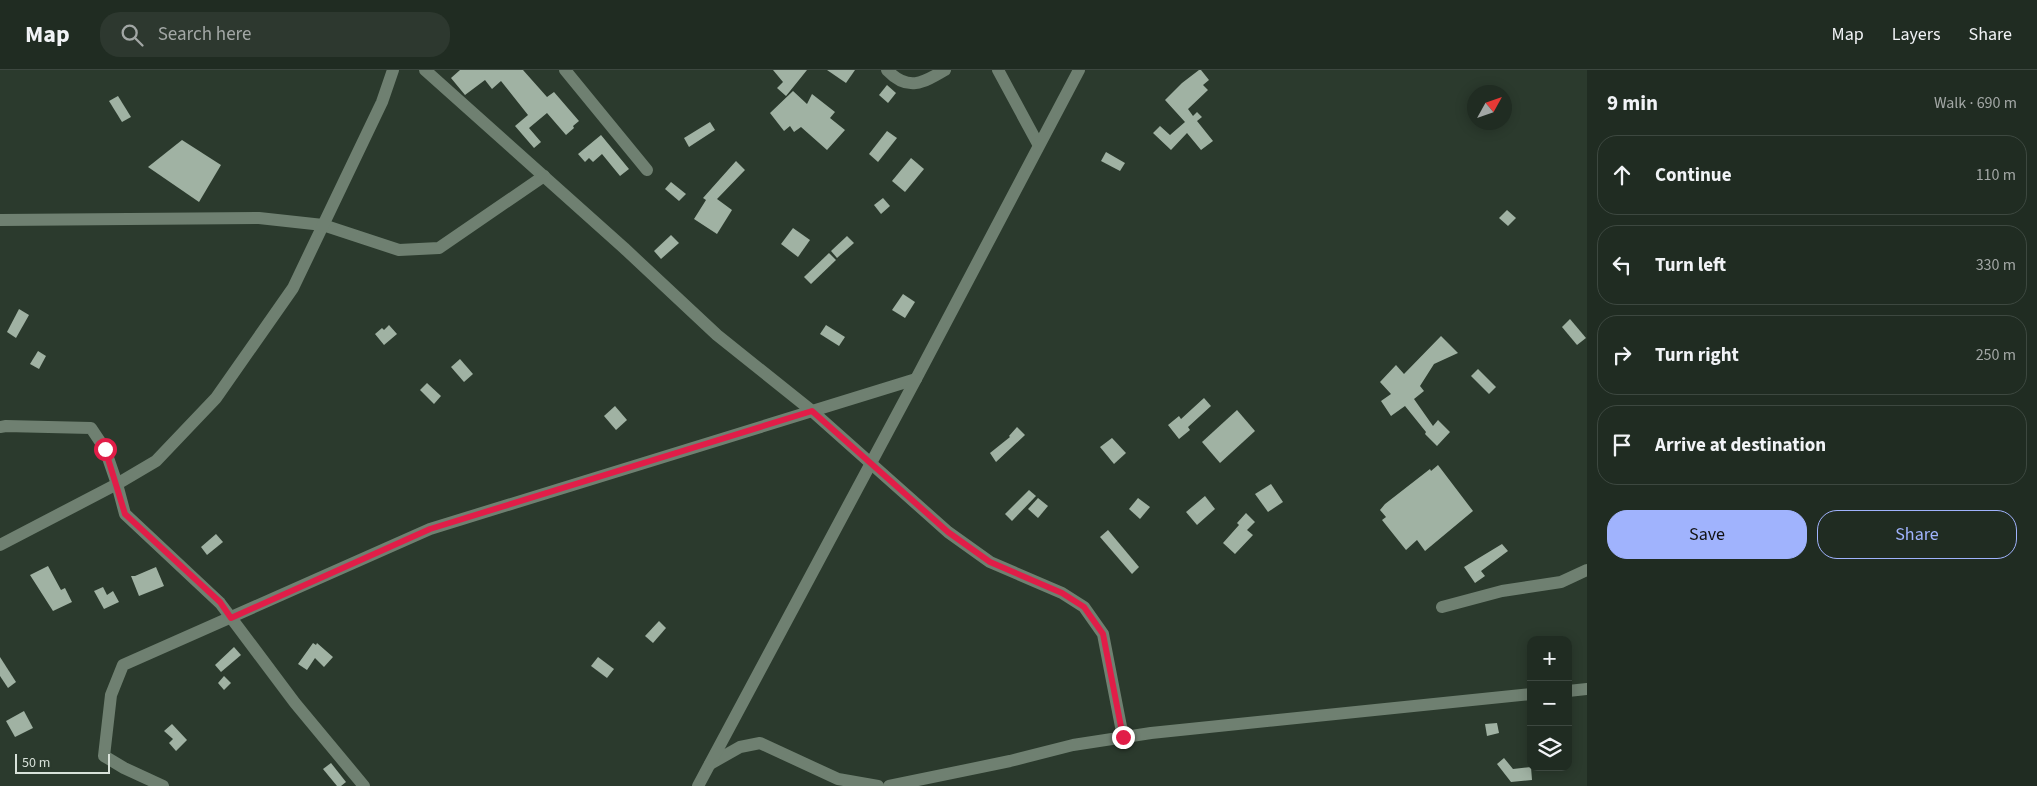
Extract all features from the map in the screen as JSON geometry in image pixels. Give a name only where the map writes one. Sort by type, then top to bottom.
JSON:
[{"type":"street","points":[[0,545],[117,484],[156,461],[216,398],[293,288],[382,102],[393,70]]},
{"type":"street","points":[[425,70],[717,335],[812,411],[948,532],[990,562],[1062,593],[1084,607],[1103,634],[1123,737]]},
{"type":"street","points":[[565,70],[648,170]]},
{"type":"street","points":[[887,70],[893,76],[911,85],[926,82],[945,70]]},
{"type":"street","points":[[998,70],[1038,144]]},
{"type":"street","points":[[698,786],[916,380],[1038,144],[1079,70]]},
{"type":"street","points":[[0,220],[259,218],[323,225],[399,250],[439,248],[544,176]]},
{"type":"street","points":[[163,786],[124,768],[104,756],[111,695],[124,666],[430,529],[916,380]]},
{"type":"street","points":[[0,427],[91,428],[105,449],[125,514],[220,602],[295,703],[364,786]]},
{"type":"street","points":[[1442,607],[1502,591],[1561,582],[1587,570]]},
{"type":"street","points":[[1572,690],[1587,689]]},
{"type":"street","points":[[889,786],[1010,761],[1073,744],[1123,737],[1527,694]]},
{"type":"street","points":[[710,764],[740,747],[760,743],[838,780],[878,786]]},
{"type":"building","points":[[460,70],[523,70],[547,97],[554,92],[579,121],[566,135],[547,113],[529,128],[541,142],[534,148],[515,126],[528,115],[501,81],[492,89],[485,80],[465,95],[451,78]]},
{"type":"building","points":[[773,70],[807,70],[786,96],[777,88],[783,82]]},
{"type":"building","points":[[827,70],[855,70],[846,83]]},
{"type":"building","points":[[1199,70],[1209,80],[1203,85],[1208,90],[1188,109],[1193,116],[1197,112],[1202,117],[1197,121],[1213,141],[1201,150],[1187,133],[1171,150],[1153,133],[1160,126],[1170,135],[1185,122],[1165,100]]},
{"type":"building","points":[[887,85],[896,93],[888,103],[879,95]]},
{"type":"building","points":[[793,91],[807,104],[812,94],[835,112],[830,118],[845,130],[827,150],[801,127],[794,132],[790,126],[784,131],[770,113]]},
{"type":"building","points":[[118,96],[131,117],[122,122],[109,101]]},
{"type":"building","points":[[710,122],[715,130],[689,147],[684,138]]},
{"type":"building","points":[[887,131],[897,138],[878,162],[869,154]]},
{"type":"building","points":[[601,135],[629,169],[620,176],[602,154],[593,162],[589,158],[585,162],[578,154]]},
{"type":"building","points":[[182,140],[221,165],[199,202],[148,167]]},
{"type":"building","points":[[1106,152],[1125,163],[1120,171],[1101,161]]},
{"type":"building","points":[[911,158],[924,169],[905,192],[892,181]]},
{"type":"building","points":[[736,161],[745,170],[717,199],[732,210],[717,234],[694,219],[706,200],[703,198]]},
{"type":"building","points":[[671,182],[686,194],[679,201],[665,189]]},
{"type":"building","points":[[883,198],[890,206],[881,214],[874,205]]},
{"type":"building","points":[[1507,210],[1516,218],[1508,226],[1499,218]]},
{"type":"building","points":[[793,228],[810,240],[798,257],[781,244]]},
{"type":"building","points":[[671,235],[679,243],[661,259],[654,251]]},
{"type":"building","points":[[847,236],[854,243],[837,258],[831,251]]},
{"type":"building","points":[[829,253],[836,260],[811,284],[804,277]]},
{"type":"building","points":[[903,294],[915,302],[905,318],[892,310]]},
{"type":"building","points":[[19,309],[29,315],[16,338],[7,332]]},
{"type":"building","points":[[1570,319],[1586,338],[1577,345],[1562,327]]},
{"type":"building","points":[[389,325],[397,334],[384,345],[375,334],[382,328],[384,330]]},
{"type":"building","points":[[826,325],[845,337],[839,346],[820,334]]},
{"type":"building","points":[[1441,336],[1458,353],[1434,364],[1420,386],[1424,391],[1414,399],[1433,426],[1438,420],[1450,432],[1437,446],[1425,434],[1426,432],[1405,406],[1391,416],[1381,401],[1391,394],[1380,382],[1396,365],[1404,374]]},
{"type":"building","points":[[38,351],[46,356],[39,369],[30,364]]},
{"type":"building","points":[[460,359],[473,374],[464,382],[451,367]]},
{"type":"building","points":[[1478,369],[1496,387],[1489,394],[1471,376]]},
{"type":"building","points":[[427,383],[441,396],[434,404],[420,390]]},
{"type":"building","points":[[1204,398],[1211,406],[1188,427],[1190,430],[1179,439],[1168,425],[1179,416],[1181,419]]},
{"type":"building","points":[[615,406],[627,420],[616,430],[604,416]]},
{"type":"building","points":[[1237,410],[1255,431],[1220,463],[1202,442]]},
{"type":"building","points":[[1017,427],[1025,435],[996,462],[990,453],[1010,437]]},
{"type":"building","points":[[1112,438],[1126,453],[1114,464],[1100,447]]},
{"type":"building","points":[[1438,465],[1473,511],[1425,551],[1417,540],[1406,550],[1382,520],[1386,517],[1380,510],[1430,469],[1431,471]]},
{"type":"building","points":[[1271,484],[1283,502],[1268,512],[1255,494]]},
{"type":"building","points":[[1029,490],[1036,496],[1012,521],[1005,514]]},
{"type":"building","points":[[1205,496],[1215,509],[1197,525],[1186,512]]},
{"type":"building","points":[[1038,498],[1048,506],[1038,518],[1028,509]]},
{"type":"building","points":[[1138,498],[1150,507],[1140,519],[1129,509]]},
{"type":"building","points":[[1246,513],[1255,522],[1247,530],[1253,535],[1235,554],[1223,543],[1239,525],[1237,523]]},
{"type":"building","points":[[1108,530],[1139,567],[1132,574],[1100,537]]},
{"type":"building","points":[[216,534],[223,542],[207,555],[201,547]]},
{"type":"building","points":[[1502,544],[1508,551],[1481,571],[1485,576],[1475,583],[1464,567]]},
{"type":"building","points":[[48,566],[61,590],[65,588],[72,602],[53,611],[30,575]]},
{"type":"building","points":[[156,567],[164,586],[139,596],[131,576]]},
{"type":"building","points":[[103,587],[107,595],[113,591],[119,602],[104,609],[94,591]]},
{"type":"building","points":[[659,621],[666,628],[653,643],[645,636]]},
{"type":"building","points":[[313,643],[316,645],[317,643],[333,657],[324,667],[315,658],[307,670],[298,664]]},
{"type":"building","points":[[234,647],[241,655],[221,672],[215,665]]},
{"type":"building","points":[[0,657],[16,682],[8,688],[0,676]]},
{"type":"building","points":[[598,657],[614,669],[607,678],[591,666]]},
{"type":"building","points":[[224,676],[231,683],[224,690],[218,683]]},
{"type":"building","points":[[24,711],[33,728],[15,737],[6,721]]},
{"type":"building","points":[[1497,723],[1499,733],[1487,736],[1485,724]]},
{"type":"building","points":[[172,724],[187,740],[176,751],[169,743],[173,739],[164,731]]},
{"type":"building","points":[[1504,758],[1513,769],[1527,767],[1527,771],[1531,771],[1532,780],[1511,782],[1497,764]]},
{"type":"building","points":[[331,763],[346,782],[341,786],[337,786],[323,769]]},
{"type":"route","points":[[105,449],[125,514],[220,602],[231,618],[430,529],[812,411],[948,532],[990,562],[1062,593],[1084,607],[1103,634],[1123,737]]}]
